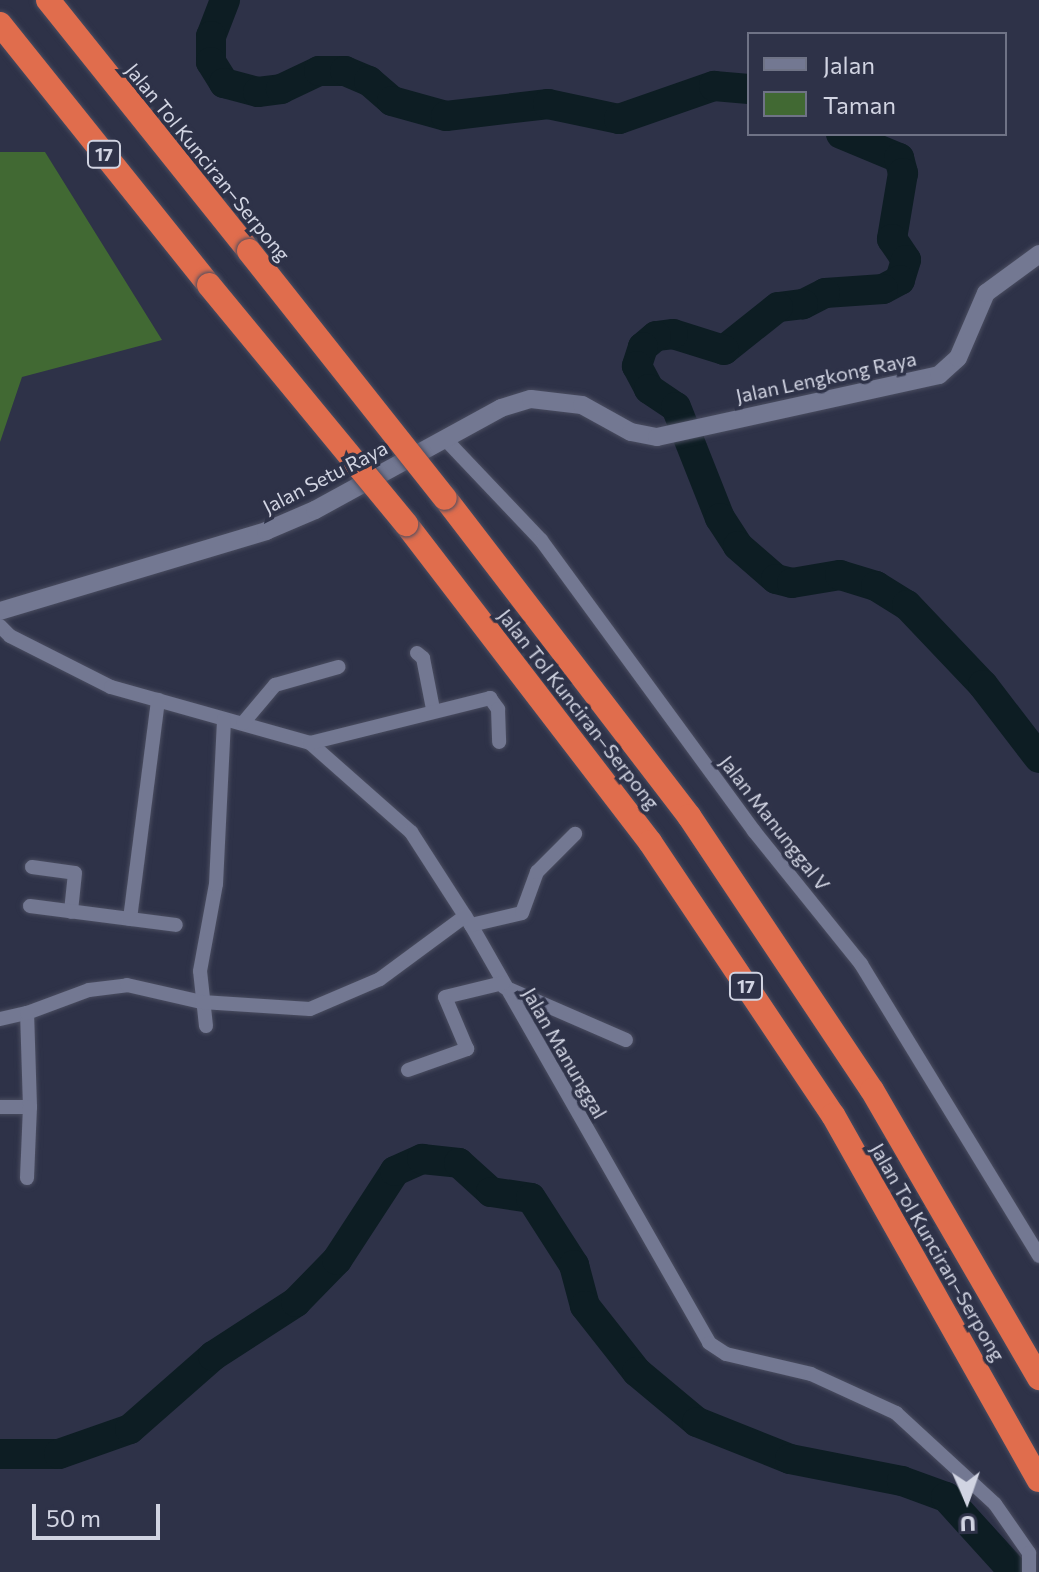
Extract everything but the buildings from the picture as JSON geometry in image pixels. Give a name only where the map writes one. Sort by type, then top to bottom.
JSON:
[{"type":"highway","name":"Jalan Tol Kunciran–Serpong","points":[[48,0],[445,498],[689,816],[872,1090],[1039,1378]]},
{"type":"highway","name":"Jalan Tol Kunciran–Serpong","points":[[0,24],[406,524],[650,842],[833,1115],[1039,1480]]},
{"type":"street","name":"Jalan Lengkong Raya","points":[[657,437],[939,375],[958,358],[986,293],[1039,254]]},
{"type":"street","name":"Jalan Setu Raya","points":[[0,611],[266,531],[446,440],[501,408],[531,399],[582,405],[631,432],[657,437]]},
{"type":"street","name":"Jalan Manunggal V","points":[[446,440],[541,540],[754,831],[861,964],[1039,1256]]},
{"type":"street","name":"Jalan Manunggal","points":[[1,631],[111,687],[310,743],[411,832],[468,920],[709,1343],[726,1354],[811,1374],[896,1413],[995,1504],[1029,1553],[1029,1572]]},
{"type":"street","points":[[417,653],[423,658],[433,709]]},
{"type":"street","points":[[243,723],[275,685],[338,667]]},
{"type":"street","points":[[310,743],[433,709],[493,699],[499,742]]},
{"type":"street","points":[[130,919],[158,700]]},
{"type":"street","points":[[206,1026],[200,971],[216,884],[224,719]]},
{"type":"street","points":[[0,1019],[114,986],[202,1002],[310,1009],[343,999],[380,979],[468,920],[522,913],[537,872],[575,834]]},
{"type":"street","points":[[32,867],[75,873],[71,912]]},
{"type":"street","points":[[30,906],[176,925]]},
{"type":"street","points":[[408,1070],[465,1053],[467,1045],[445,997],[503,985],[626,1040]]},
{"type":"street","points":[[27,1013],[30,1107],[27,1178]]},
{"type":"street","points":[[0,1107],[30,1107]]},
{"type":"green space","points":[[0,152],[45,152],[162,340],[22,377],[0,442]]},
{"type":"waterway","points":[[225,0],[211,36],[211,62],[224,83],[258,92],[281,89],[319,71],[345,71],[369,81],[392,101],[446,116],[548,104],[619,119],[714,86],[747,89]]},
{"type":"waterway","points":[[846,136],[899,158],[903,173],[892,239],[906,260],[900,280],[883,289],[825,293],[803,304],[778,307],[724,350],[673,334],[656,336],[643,347],[637,366],[649,389],[676,407],[720,518],[738,546],[776,579],[792,583],[840,575],[876,586],[907,605],[983,685],[1039,758]]},
{"type":"waterway","points":[[0,1454],[59,1454],[130,1429],[213,1356],[296,1302],[337,1260],[395,1171],[422,1159],[459,1163],[491,1192],[531,1198],[574,1265],[585,1306],[637,1372],[697,1422],[790,1459],[902,1481],[946,1497],[1014,1572]]}]
